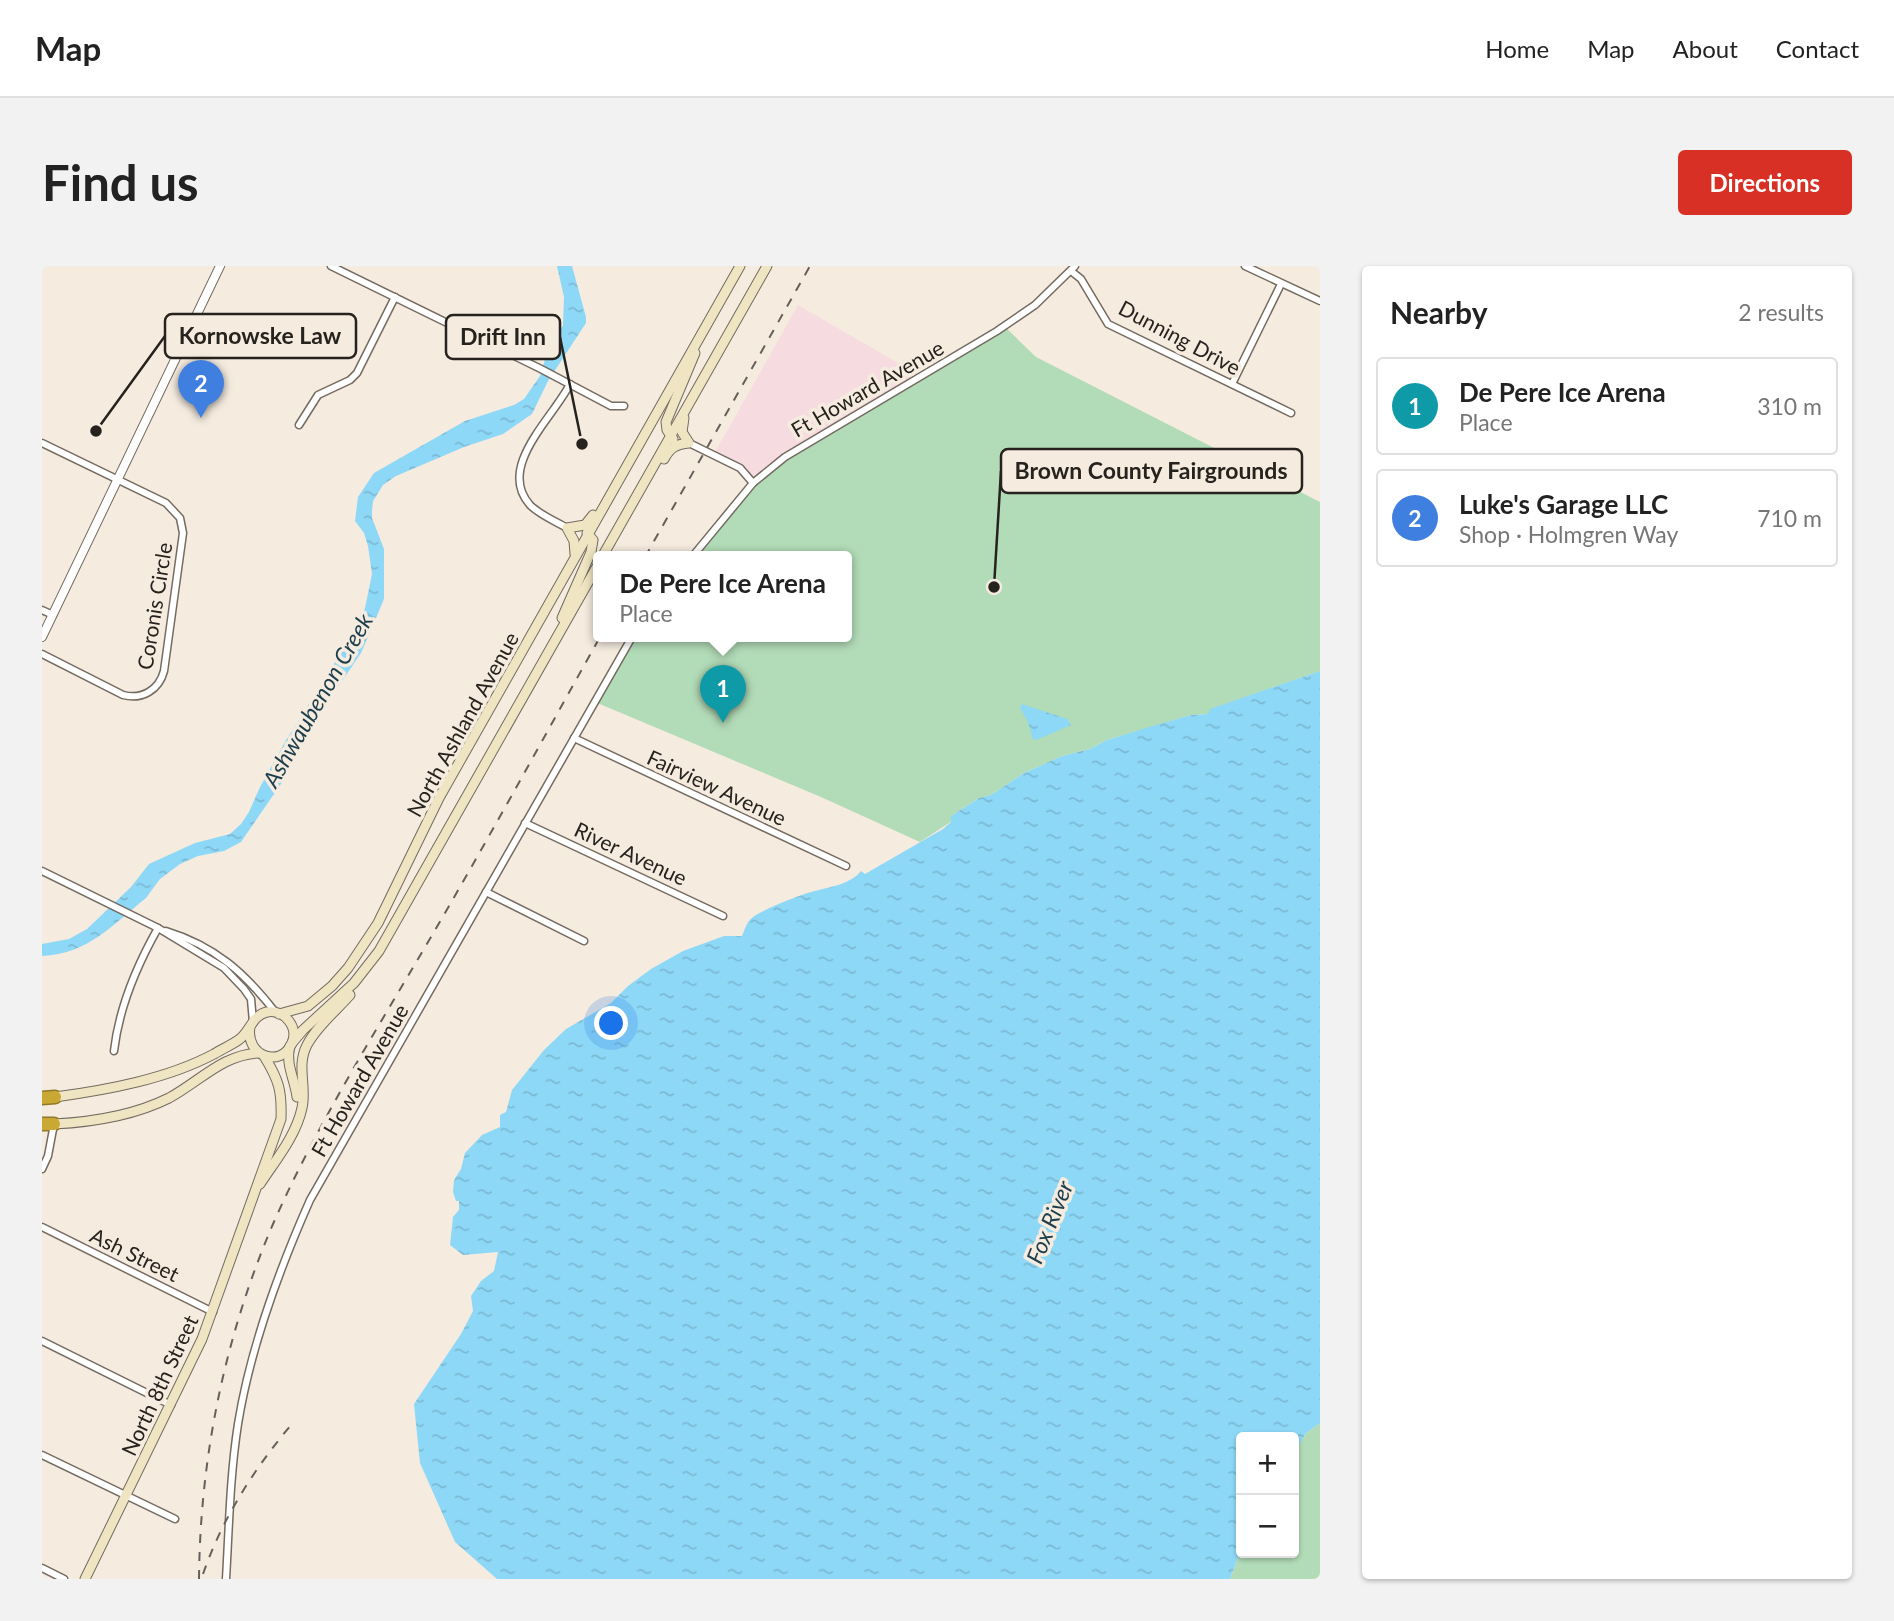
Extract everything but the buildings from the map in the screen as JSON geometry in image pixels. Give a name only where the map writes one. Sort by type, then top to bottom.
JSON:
[{"type":"main road","points":[[571,528],[585,525],[591,520],[669,380],[686,361],[740,266]]},
{"type":"main road","points":[[605,551],[767,266]]},
{"type":"main road","points":[[684,443],[670,437],[666,426],[694,358],[696,344]]},
{"type":"main road","name":"North Ashland Avenue","points":[[278,1013],[308,1006],[320,998],[363,947],[378,923],[439,798],[686,361]]},
{"type":"main road","points":[[684,443],[682,429],[687,406]]},
{"type":"main road","points":[[611,551],[666,455],[672,448],[684,443]]},
{"type":"main road","points":[[555,639],[564,611],[591,552],[593,540],[588,534],[571,528]]},
{"type":"main road","points":[[571,528],[575,556]]},
{"type":"main road","name":"North Ashland Avenue","points":[[298,1116],[302,1111],[301,1064],[306,1046],[351,993],[354,983],[387,938],[593,573]]},
{"type":"main road","points":[[48,1124],[102,1119],[137,1111],[170,1097],[230,1059],[243,1054],[279,1056],[354,983]]},
{"type":"main road","points":[[48,1098],[120,1086],[210,1056],[240,1038],[261,1014],[278,1013],[285,1017],[293,1029],[289,1061],[296,1089],[298,1116]]},
{"type":"main road","points":[[251,1024],[250,1042],[262,1055]]},
{"type":"main road","name":"North 8th Street","points":[[85,1579],[213,1312],[250,1200],[281,1119],[281,1090],[277,1076],[262,1055]]},
{"type":"main road","name":"North 8th Street","points":[[250,1200],[290,1137],[298,1116]]},
{"type":"street","points":[[42,637],[220,266]]},
{"type":"street","points":[[331,266],[554,375],[611,406],[624,406]]},
{"type":"street","points":[[1245,266],[1320,301]]},
{"type":"street","name":"Dunning Drive","points":[[1073,269],[1108,324],[1291,413]]},
{"type":"street","name":"Ft Howard Avenue","points":[[697,551],[753,483],[800,447],[996,332],[1035,304],[1073,269]]},
{"type":"street","points":[[1232,384],[1282,284]]},
{"type":"street","points":[[299,425],[318,395],[350,380],[357,373],[395,297]]},
{"type":"street","points":[[570,384],[560,404],[526,452],[519,472],[522,490],[530,505],[571,528]]},
{"type":"street","name":"Coronis Circle","points":[[42,443],[172,507],[183,525],[162,677],[158,684],[148,693],[129,697],[42,654]]},
{"type":"street","points":[[684,443],[740,468],[753,483]]},
{"type":"street","points":[[42,610],[52,615]]},
{"type":"street","name":"Ft Howard Avenue","points":[[226,1579],[238,1423],[254,1354],[290,1245],[315,1191],[629,642]]},
{"type":"street","name":"Fairview Avenue","points":[[574,738],[846,866]]},
{"type":"street","name":"River Avenue","points":[[525,823],[723,916]]},
{"type":"street","points":[[42,871],[132,916],[178,935],[234,965],[278,1013]]},
{"type":"street","points":[[486,891],[584,941]]},
{"type":"street","points":[[158,928],[224,968],[251,999],[251,1024]]},
{"type":"street","points":[[114,1051],[117,1023],[138,963],[158,928]]},
{"type":"street","points":[[42,1169],[48,1156],[48,1124]]},
{"type":"street","name":"Ash Street","points":[[42,1227],[213,1312]]},
{"type":"street","points":[[42,1341],[170,1405]]},
{"type":"street","points":[[42,1455],[175,1519]]},
{"type":"street","points":[[42,1568],[64,1579]]},
{"type":"shaded area","points":[[798,305],[922,377],[753,483],[746,473],[713,456]]},
{"type":"green space","points":[[1004,326],[1036,357],[1320,502],[1320,671],[1211,709],[1209,714],[1191,715],[1062,756],[1024,773],[991,795],[979,798],[951,816],[952,821],[920,842],[821,797],[595,702],[629,642],[852,642],[852,551],[697,551],[753,483],[785,457]]},
{"type":"green space","points":[[1320,1423],[1320,1579],[1230,1579],[1238,1558],[1299,1558],[1299,1446],[1305,1434]]},
{"type":"water","name":"Ashwaubenon Creek","points":[[557,266],[572,266],[586,323],[548,381],[532,414],[503,434],[464,447],[396,476],[383,485],[373,501],[372,518],[384,549],[384,599],[361,653],[302,740],[283,781],[241,842],[224,851],[198,856],[180,864],[160,879],[146,898],[86,944],[73,950],[42,956],[42,944],[69,939],[87,929],[131,887],[149,864],[195,843],[230,834],[241,824],[285,742],[356,629],[365,608],[372,574],[364,533],[355,521],[358,497],[374,473],[465,421],[514,405],[524,399],[540,376],[546,356],[563,325],[564,297]]},
{"type":"water","name":"Fox River","points":[[1320,671],[1320,1423],[1305,1434],[1299,1446],[1299,1432],[1236,1432],[1238,1558],[1230,1579],[497,1579],[455,1542],[420,1463],[414,1404],[461,1334],[473,1311],[471,1296],[481,1281],[494,1271],[498,1252],[463,1255],[450,1245],[453,1217],[459,1210],[459,1201],[456,1201],[453,1192],[454,1180],[461,1169],[465,1153],[482,1135],[500,1127],[500,1115],[506,1112],[512,1090],[544,1050],[566,1029],[611,1003],[651,969],[683,951],[724,936],[742,936],[751,919],[774,906],[846,882],[861,871],[865,874],[943,829],[951,822],[951,816],[979,798],[991,795],[1024,773],[1107,740],[1191,715],[1208,714],[1210,709]]},
{"type":"water","points":[[1022,704],[1067,719],[1071,725],[1033,739],[1020,708]]},
{"type":"railway","points":[[648,551],[810,266]]},
{"type":"railway","points":[[199,1579],[204,1488],[218,1398],[241,1310],[273,1224],[328,1114],[597,642]]},
{"type":"railway","points":[[203,1574],[240,1495],[291,1425]]},
{"type":"place","name":"Luke's Garage LLC","points":[[201,418]]},
{"type":"place","name":"Kornowske Law","points":[[96,431]]},
{"type":"place","name":"Drift Inn","points":[[582,444]]},
{"type":"place","name":"Brown County Fairgrounds","points":[[994,587]]},
{"type":"place","name":"De Pere Ice Arena","points":[[723,723]]}]
